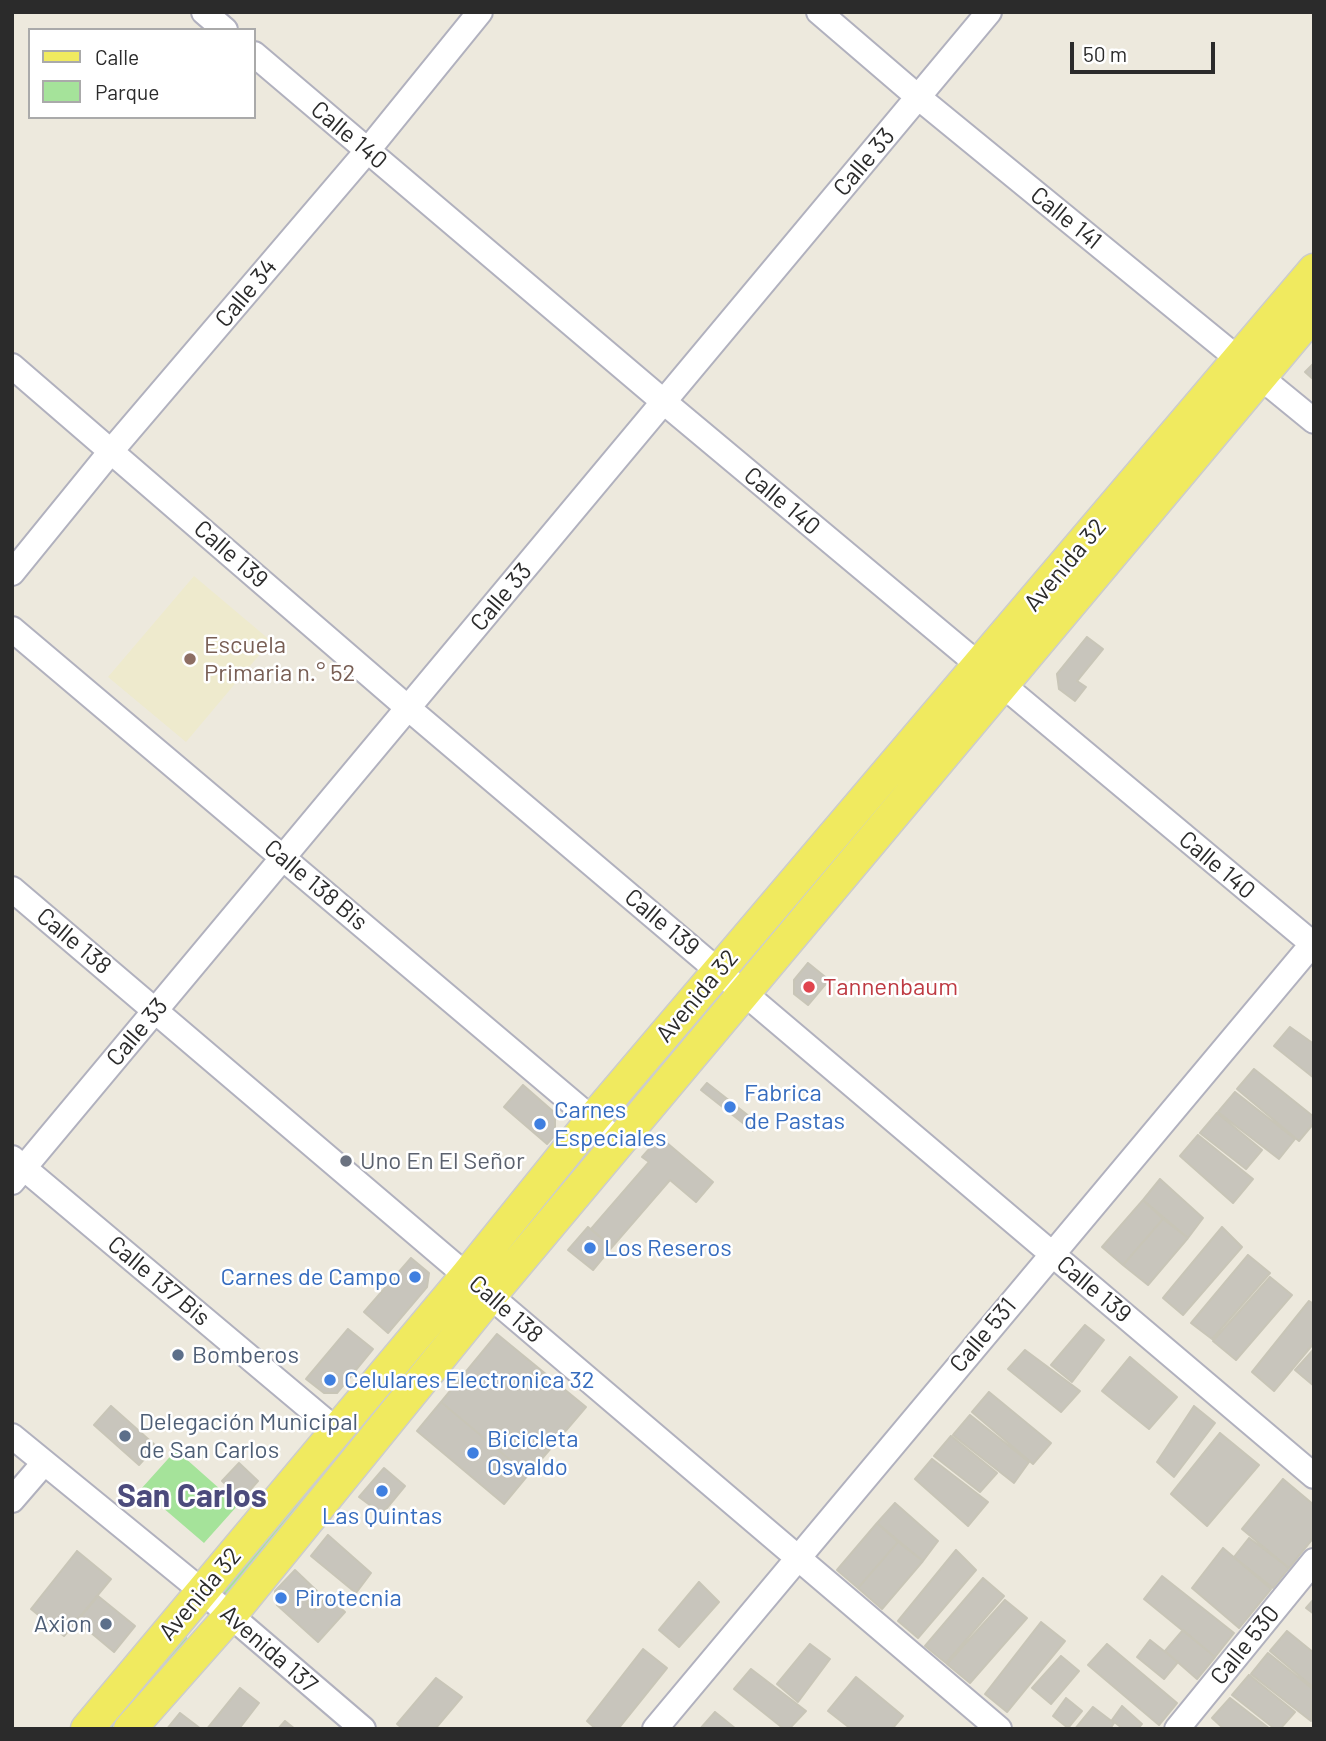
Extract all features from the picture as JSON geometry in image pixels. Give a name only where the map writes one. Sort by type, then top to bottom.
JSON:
[{"type":"main road","name":"Avenida 32","points":[[87,1729],[337,1431],[619,1142],[745,991],[991,676],[1249,368],[1314,270]]},
{"type":"main road","name":"Avenida 32","points":[[1249,368],[1314,313]]},
{"type":"main road","name":"Avenida 32","points":[[130,1729],[230,1616],[479,1286],[592,1120],[719,970],[991,676]]},
{"type":"street","points":[[204,12],[223,28]]},
{"type":"street","name":"Calle 34","points":[[12,573],[112,450],[368,150],[480,12]]},
{"type":"street","name":"Calle 141","points":[[819,12],[918,97],[1314,421]]},
{"type":"street","name":"Calle 33","points":[[16,1169],[156,1009],[989,12]]},
{"type":"street","name":"Calle 140","points":[[256,56],[664,402],[1313,944]]},
{"type":"street","name":"Calle 139","points":[[12,366],[408,708],[1314,1476]]},
{"type":"street","name":"Calle 138 Bis","points":[[12,629],[619,1142]]},
{"type":"street","name":"Calle 138","points":[[12,889],[999,1729]]},
{"type":"street","name":"Calle 531","points":[[655,1729],[1313,944]]},
{"type":"street","name":"Calle 137 Bis","points":[[16,1169],[337,1431]]},
{"type":"street","name":"Avenida 137","points":[[12,1436],[203,1592],[363,1729]]},
{"type":"street","points":[[12,1500],[44,1463]]},
{"type":"street","name":"Calle 530","points":[[1177,1729],[1314,1561]]},
{"type":"shaded area","name":"Escuela Primaria n.° 52","points":[[194,576],[271,641],[186,742],[108,677]]},
{"type":"green space","points":[[459,1310],[462,1314],[219,1602],[215,1598]]},
{"type":"green space","points":[[176,1450],[238,1505],[204,1543],[141,1489]]},
{"type":"green space","points":[[185,1635],[189,1640],[113,1729],[105,1729]]},
{"type":"building","points":[[1314,363],[1314,380],[1305,372]]},
{"type":"building","points":[[1087,637],[1103,649],[1077,681],[1086,687],[1075,701],[1059,689],[1057,674]]},
{"type":"building","name":"Tannenbaum","points":[[808,963],[829,980],[808,1005],[794,994],[794,980]]},
{"type":"building","points":[[1290,1027],[1314,1044],[1314,1078],[1274,1046]]},
{"type":"building","points":[[1254,1069],[1314,1117],[1314,1123],[1299,1141],[1237,1089]]},
{"type":"building","name":"Fabrica de Pastas","points":[[707,1083],[759,1124],[753,1131],[701,1090]]},
{"type":"building","name":"Carnes Especiales","points":[[523,1085],[555,1113],[555,1135],[547,1144],[504,1107]]},
{"type":"building","points":[[1235,1092],[1295,1139],[1279,1159],[1218,1112]]},
{"type":"building","points":[[1217,1113],[1262,1150],[1246,1169],[1200,1133]]},
{"type":"building","points":[[1198,1135],[1253,1179],[1233,1203],[1180,1156]]},
{"type":"building","points":[[660,1137],[713,1182],[696,1202],[670,1180],[612,1247],[591,1229],[649,1162],[642,1157]]},
{"type":"building","points":[[1160,1179],[1203,1218],[1188,1238],[1143,1200]]},
{"type":"building","points":[[1143,1200],[1163,1219],[1123,1265],[1102,1247]]},
{"type":"building","points":[[1163,1219],[1188,1238],[1148,1285],[1123,1265]]},
{"type":"building","name":"Los Reseros","points":[[588,1227],[612,1247],[593,1270],[568,1250]]},
{"type":"building","points":[[1222,1227],[1242,1247],[1183,1315],[1163,1298]]},
{"type":"building","points":[[1248,1255],[1270,1273],[1212,1339],[1191,1323]]},
{"type":"building","points":[[411,1258],[429,1273],[427,1287],[388,1333],[364,1312]]},
{"type":"building","points":[[1270,1277],[1292,1295],[1236,1360],[1213,1341]]},
{"type":"building","points":[[1309,1301],[1314,1304],[1314,1343],[1274,1391],[1252,1372]]},
{"type":"building","points":[[1085,1325],[1104,1340],[1072,1382],[1051,1365]]},
{"type":"building","points":[[348,1329],[373,1349],[337,1393],[324,1393],[306,1379]]},
{"type":"building","points":[[497,1334],[586,1407],[528,1475],[441,1402]]},
{"type":"building","points":[[1314,1349],[1314,1386],[1295,1370]]},
{"type":"building","points":[[1025,1350],[1080,1391],[1061,1412],[1008,1369]]},
{"type":"building","points":[[1130,1357],[1177,1397],[1149,1429],[1102,1391]]},
{"type":"building","points":[[989,1392],[1051,1443],[1033,1464],[972,1412]]},
{"type":"building","name":"Bicicleta Osvaldo","points":[[441,1402],[528,1475],[504,1504],[417,1431]]},
{"type":"building","name":"Delegación Municipal de San Carlos","points":[[111,1406],[156,1446],[139,1465],[94,1425]]},
{"type":"building","points":[[1194,1406],[1215,1423],[1174,1477],[1157,1462]]},
{"type":"building","points":[[970,1415],[1029,1462],[1014,1483],[953,1435]]},
{"type":"building","points":[[1220,1433],[1259,1465],[1207,1526],[1171,1494]]},
{"type":"building","points":[[951,1436],[997,1473],[980,1492],[934,1456]]},
{"type":"building","points":[[932,1459],[988,1502],[968,1526],[915,1479]]},
{"type":"building","points":[[239,1463],[258,1481],[242,1499],[222,1481]]},
{"type":"building","name":"Las Quintas","points":[[384,1468],[405,1486],[382,1514],[359,1497]]},
{"type":"building","points":[[1283,1479],[1314,1505],[1314,1537],[1289,1568],[1242,1529]]},
{"type":"building","points":[[895,1503],[938,1541],[923,1561],[877,1523]]},
{"type":"building","points":[[877,1523],[898,1542],[858,1588],[837,1570]]},
{"type":"building","points":[[328,1535],[371,1573],[356,1593],[311,1556]]},
{"type":"building","points":[[1249,1538],[1289,1568],[1273,1588],[1234,1557]]},
{"type":"building","points":[[898,1542],[923,1561],[882,1609],[858,1588]]},
{"type":"building","points":[[1223,1548],[1271,1589],[1239,1628],[1192,1588]]},
{"type":"building","points":[[956,1550],[976,1570],[918,1638],[898,1621]]},
{"type":"building","points":[[77,1551],[111,1579],[64,1636],[31,1609]]},
{"type":"building","points":[[295,1570],[317,1591],[307,1603],[315,1610],[327,1596],[345,1612],[318,1642],[277,1605],[275,1591]]},
{"type":"building","points":[[1162,1576],[1234,1633],[1215,1657],[1144,1599]]},
{"type":"building","points":[[983,1578],[1004,1596],[946,1663],[925,1646]]},
{"type":"building","points":[[699,1582],[719,1602],[679,1647],[659,1630]]},
{"type":"building","name":"Axion","points":[[98,1596],[135,1626],[114,1652],[77,1621]]},
{"type":"building","points":[[1314,1599],[1314,1614],[1306,1608]]},
{"type":"building","points":[[1005,1600],[1027,1618],[970,1683],[947,1664]]},
{"type":"building","points":[[1041,1622],[1065,1641],[1007,1712],[985,1694]]},
{"type":"building","points":[[1183,1630],[1215,1657],[1197,1679],[1165,1651]]},
{"type":"building","points":[[1287,1631],[1314,1653],[1314,1688],[1270,1651]]},
{"type":"building","points":[[1150,1640],[1178,1662],[1164,1679],[1137,1657]]},
{"type":"building","points":[[810,1644],[830,1659],[798,1702],[777,1684]]},
{"type":"building","points":[[1107,1644],[1177,1703],[1159,1725],[1088,1665]]},
{"type":"building","points":[[643,1649],[667,1668],[618,1729],[596,1729],[587,1721]]},
{"type":"building","points":[[1268,1653],[1314,1690],[1311,1721],[1251,1674]]},
{"type":"building","points":[[1061,1656],[1079,1671],[1051,1704],[1032,1688]]},
{"type":"building","points":[[751,1669],[806,1711],[789,1729],[784,1729],[734,1689]]},
{"type":"building","points":[[1249,1675],[1295,1712],[1280,1729],[1275,1729],[1232,1695]]},
{"type":"building","points":[[856,1677],[903,1716],[892,1729],[851,1729],[828,1711]]},
{"type":"building","points":[[436,1678],[462,1697],[435,1729],[403,1729],[397,1724]]},
{"type":"building","points":[[240,1688],[259,1703],[239,1729],[207,1729]]},
{"type":"building","points":[[1066,1698],[1082,1711],[1068,1728],[1053,1716]]},
{"type":"building","points":[[1230,1698],[1270,1729],[1224,1729],[1212,1718]]},
{"type":"building","points":[[1122,1706],[1142,1724],[1138,1729],[1123,1729],[1112,1720]]},
{"type":"building","points":[[1093,1707],[1114,1723],[1110,1729],[1075,1729]]},
{"type":"building","points":[[715,1712],[736,1729],[700,1729]]},
{"type":"building","points":[[180,1713],[201,1729],[167,1729]]},
{"type":"building","points":[[285,1721],[295,1729],[278,1729]]},
{"type":"place","name":"Escuela Primaria n.° 52","points":[[190,659]]},
{"type":"place","name":"Tannenbaum","points":[[809,987]]},
{"type":"place","name":"Fabrica de Pastas","points":[[730,1107]]},
{"type":"place","name":"Carnes Especiales","points":[[540,1124]]},
{"type":"place","name":"Uno En El Señor","points":[[346,1161]]},
{"type":"place","name":"Los Reseros","points":[[590,1248]]},
{"type":"place","name":"Carnes de Campo","points":[[415,1277]]},
{"type":"place","name":"Bomberos","points":[[178,1355]]},
{"type":"place","name":"Celulares Electronica 32","points":[[330,1380]]},
{"type":"place","name":"Delegación Municipal de San Carlos","points":[[125,1436]]},
{"type":"place","name":"Bicicleta Osvaldo","points":[[473,1453]]},
{"type":"place","name":"Las Quintas","points":[[382,1491]]},
{"type":"place","name":"Pirotecnia","points":[[281,1598]]},
{"type":"place","name":"Axion","points":[[106,1624]]},
{"type":"district","name":"San Carlos","points":[[192,1496]]}]
